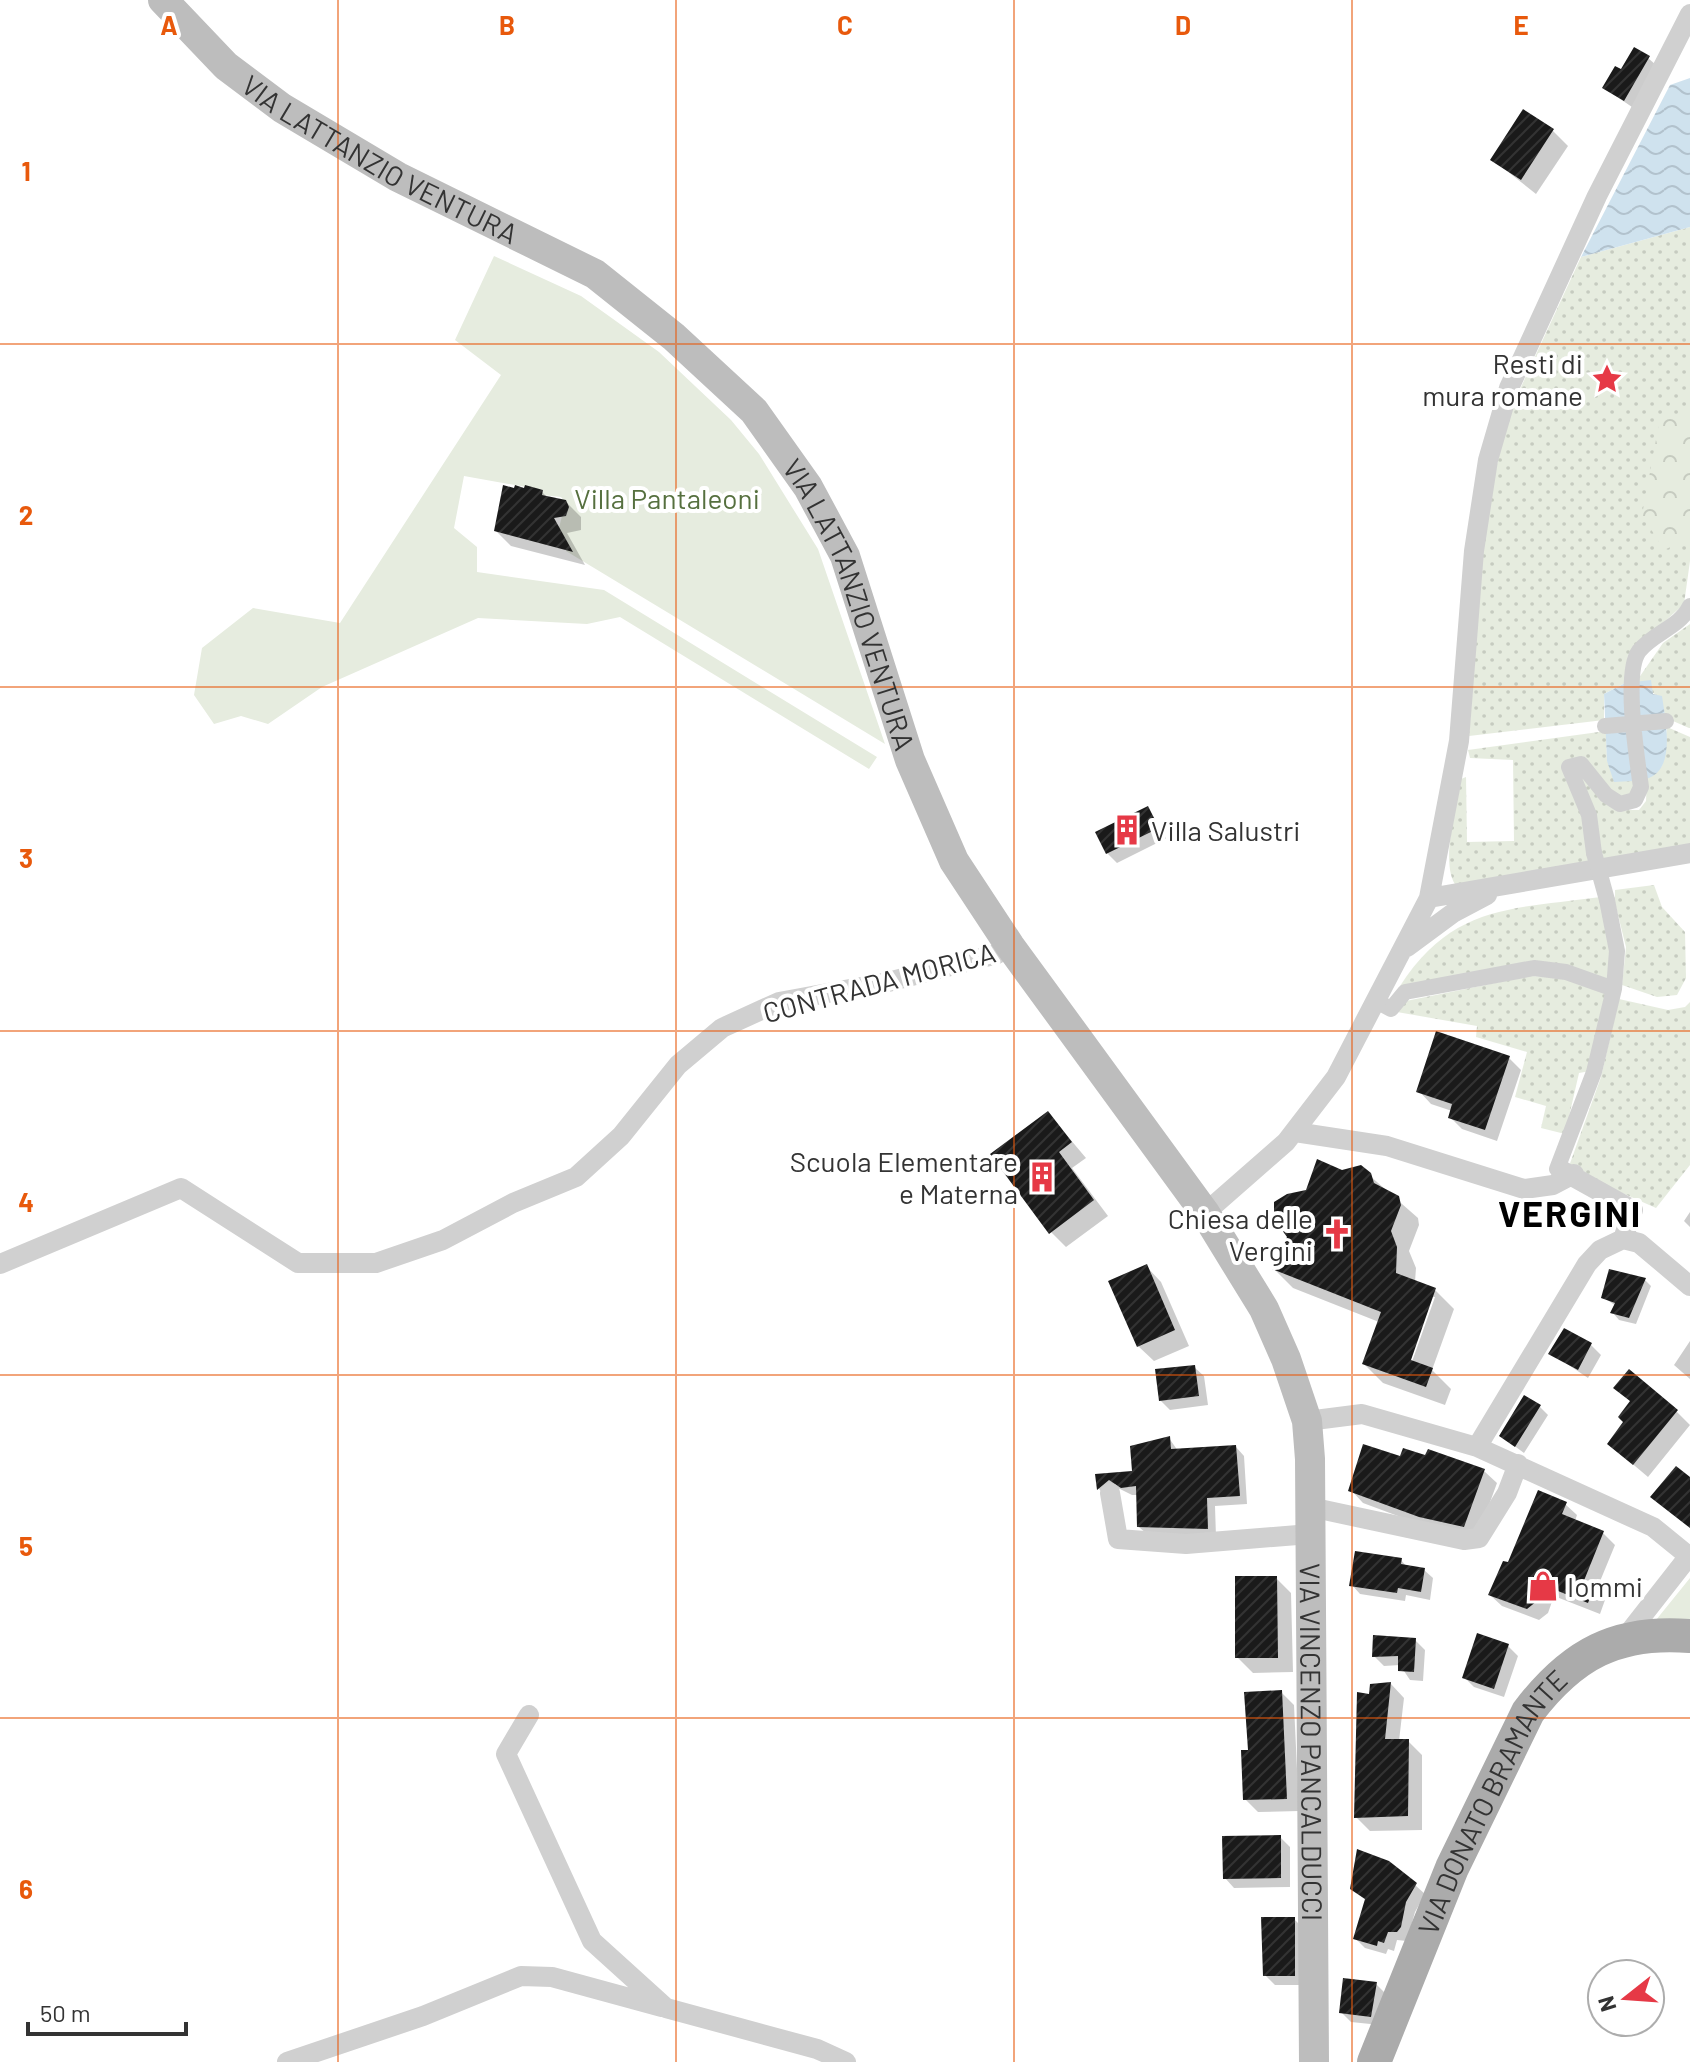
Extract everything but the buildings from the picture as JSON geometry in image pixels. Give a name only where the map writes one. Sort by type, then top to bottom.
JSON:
[{"type":"main road","name":"VIA LATTANZIO VENTURA","points":[[163,0],[226,66],[282,108],[398,177],[595,274],[674,337],[754,411],[808,487],[845,556],[910,760],[954,861],[1010,946],[1205,1213],[1264,1309],[1286,1359],[1307,1421]]},
{"type":"main road","name":"VIA VINCENZO PANCALDUCCI","points":[[1307,1421],[1314,2062]]},
{"type":"main road","name":"VIA DONATO BRAMANTE","points":[[1374,2062],[1452,1868],[1528,1712],[1544,1691],[1580,1659],[1624,1639],[1666,1634],[1690,1636]]},
{"type":"street","points":[[1205,1213],[1248,1179],[1295,1132],[1336,1077],[1378,1002],[1429,898],[1459,741],[1474,551],[1492,446],[1509,388],[1597,196],[1690,14]]},
{"type":"street","points":[[1295,1132],[1387,1146],[1524,1189],[1553,1185],[1565,1172],[1614,989],[1617,951],[1594,853],[1589,815],[1568,774],[1569,767],[1581,764],[1606,795],[1620,804],[1635,800],[1641,787],[1631,682],[1639,651],[1686,615],[1690,606]]},
{"type":"street","points":[[1605,726],[1666,721]]},
{"type":"street","points":[[1429,898],[1509,887],[1690,853]]},
{"type":"street","points":[[1404,950],[1453,913],[1509,887]]},
{"type":"street","name":"CONTRADA MORICA","points":[[0,1264],[181,1188],[298,1263],[376,1263],[443,1240],[513,1203],[576,1177],[621,1136],[678,1065],[722,1028],[779,1002],[888,982],[997,954],[1010,946]]},
{"type":"street","points":[[1378,1002],[1391,1009],[1405,992],[1534,968],[1566,972],[1614,989]]},
{"type":"street","points":[[1565,1172],[1633,1210],[1623,1239]]},
{"type":"street","points":[[1477,1447],[1587,1264],[1600,1250],[1623,1239],[1639,1243],[1690,1286]]},
{"type":"street","points":[[1307,1421],[1342,1414],[1362,1414],[1477,1447],[1653,1527],[1689,1556],[1624,1639]]},
{"type":"street","points":[[1110,1493],[1118,1539],[1186,1544],[1310,1520],[1464,1540],[1479,1538],[1507,1493],[1518,1464]]},
{"type":"street","points":[[529,1715],[506,1754],[592,1941],[666,2008]]},
{"type":"street","points":[[287,2062],[423,2016],[521,1976],[552,1977],[817,2049],[846,2062]]},
{"type":"green space","points":[[1690,227],[1690,561],[1684,604],[1628,655],[1625,683],[1604,694],[1604,720],[1469,736],[1486,511],[1509,413],[1581,257]]},
{"type":"green space","name":"Villa Pantaleoni","points":[[494,256],[581,296],[659,352],[731,420],[759,454],[818,549],[885,744],[566,551],[567,541],[558,532],[562,516],[566,515],[569,507],[561,497],[542,495],[543,490],[464,476],[454,528],[477,547],[477,572],[604,590],[877,757],[869,769],[620,617],[587,624],[478,618],[322,687],[268,724],[241,716],[214,724],[194,695],[202,648],[253,608],[340,623],[501,375],[455,340]]},
{"type":"green space","points":[[1690,413],[1690,538],[1664,550],[1642,515],[1660,418]]},
{"type":"green space","points":[[1690,624],[1689,728],[1666,718],[1658,696],[1636,682],[1663,643]]},
{"type":"green space","points":[[1667,727],[1690,737],[1690,845],[1602,862],[1573,769],[1618,810],[1639,810],[1646,801],[1647,778],[1662,766]]},
{"type":"green space","points":[[1606,731],[1607,761],[1634,780],[1636,793],[1624,800],[1563,766],[1582,816],[1591,865],[1457,887],[1449,865],[1449,851],[1461,779],[1466,777],[1467,842],[1514,841],[1513,760],[1470,758],[1468,750]]},
{"type":"green space","points":[[1654,885],[1662,907],[1685,932],[1686,978],[1677,995],[1657,997],[1622,985],[1626,947],[1615,903],[1615,890]]},
{"type":"green space","points":[[1601,897],[1614,950],[1610,985],[1569,967],[1400,986],[1420,959],[1441,939],[1464,925],[1513,909]]},
{"type":"green space","points":[[1530,976],[1566,977],[1606,993],[1590,1071],[1579,1073],[1565,1134],[1541,1128],[1546,1106],[1515,1097],[1527,1052],[1476,1037],[1477,1026],[1397,1012],[1406,1001]]},
{"type":"green space","points":[[1619,999],[1668,1010],[1685,1007],[1690,1002],[1690,1165],[1656,1208],[1568,1169],[1601,1077]]},
{"type":"green space","points":[[1690,1578],[1690,1623],[1656,1620]]},
{"type":"water","points":[[1690,78],[1690,227],[1581,257],[1670,85]]},
{"type":"water","points":[[1651,680],[1653,694],[1662,696],[1667,739],[1664,761],[1660,770],[1649,778],[1614,782],[1607,761],[1604,694],[1625,683]]},
{"type":"place","name":"Resti di mura romane","points":[[1607,379]]},
{"type":"place","name":"Villa Salustri","points":[[1127,830]]},
{"type":"place","name":"Scuola Elementare e Materna","points":[[1042,1177]]},
{"type":"place","name":"Chiesa delle Vergini","points":[[1337,1234]]},
{"type":"place","name":"Iommi","points":[[1543,1586]]},
{"type":"district","name":"VERGINI","points":[[1570,1212]]}]
